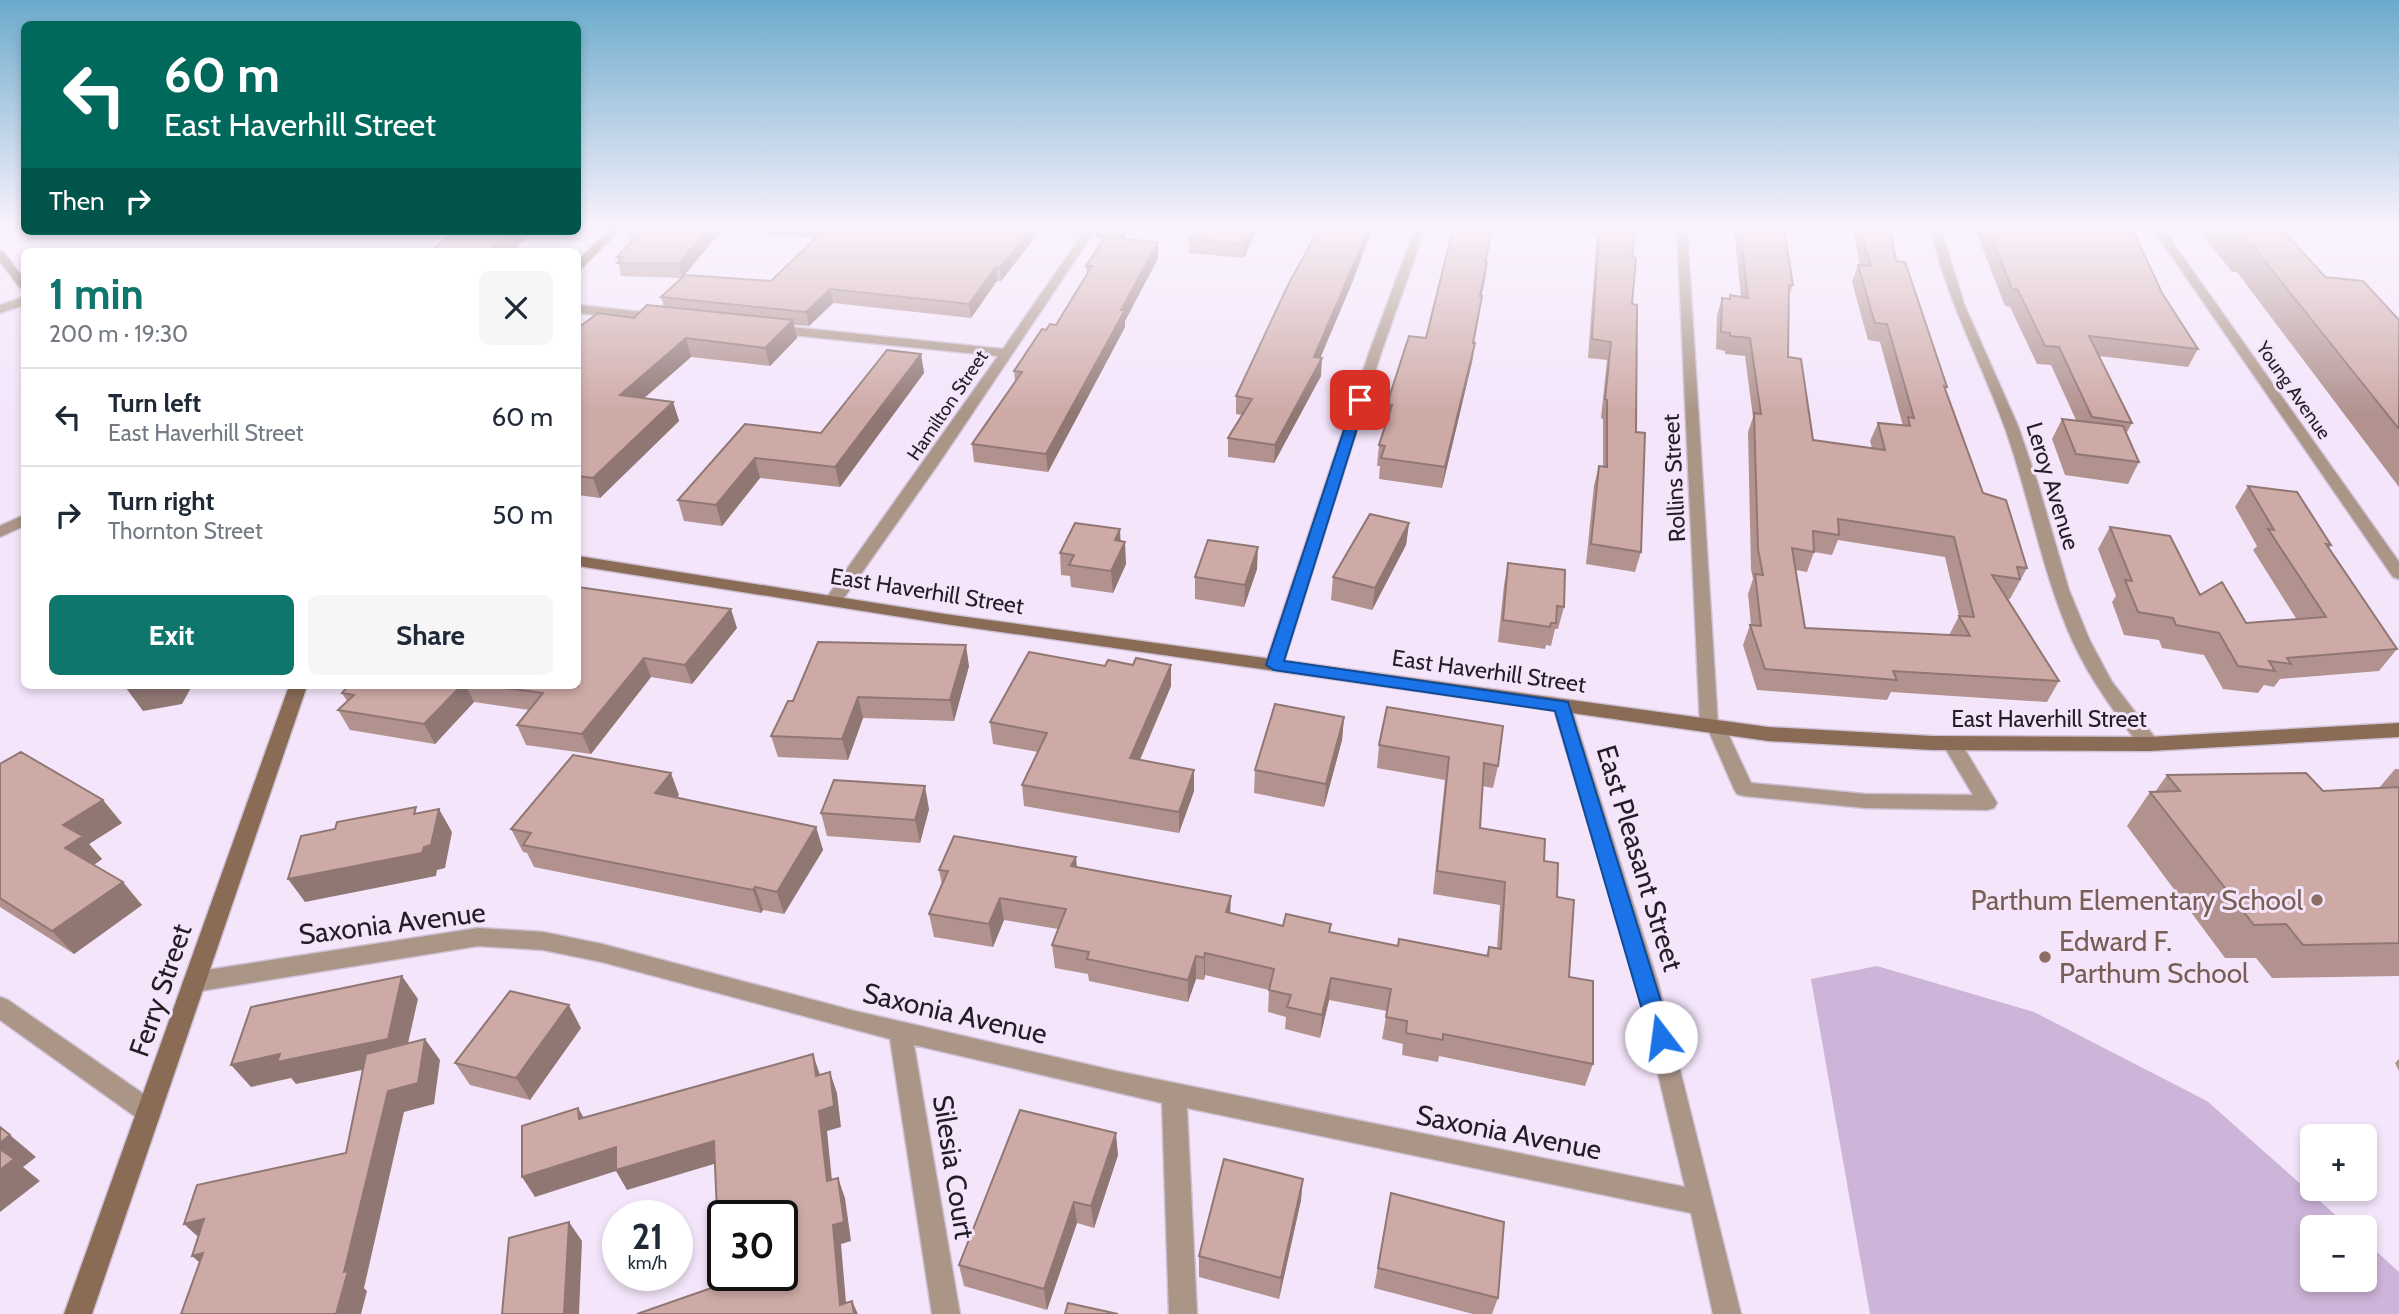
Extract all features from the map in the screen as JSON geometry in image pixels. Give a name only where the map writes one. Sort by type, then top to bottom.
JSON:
[{"type":"main road","name":"East Haverhill Street","points":[[581,561],[1274,665],[1768,733],[1951,743],[2149,744],[2399,730]]},
{"type":"main road","name":"Ferry Street","points":[[78,1314],[297,689]]},
{"type":"street","name":"Hamilton Street","points":[[833,601],[1049,290]]},
{"type":"street","points":[[1274,665],[1398,290]]},
{"type":"street","name":"Rollins Street","points":[[1686,290],[1712,726]]},
{"type":"street","name":"Leroy Avenue","points":[[1954,290],[2011,426],[2031,484],[2061,590],[2081,641],[2104,685],[2149,744]]},
{"type":"street","name":"Young Avenue","points":[[2201,290],[2399,574]]},
{"type":"street","points":[[0,309],[21,302]]},
{"type":"street","points":[[581,309],[674,319]]},
{"type":"street","points":[[757,328],[1006,353]]},
{"type":"street","points":[[0,532],[21,522]]},
{"type":"street","name":"East Pleasant Street","points":[[1562,706],[1648,986],[1727,1314]]},
{"type":"street","points":[[1712,726],[1744,789],[1866,801],[1987,803],[1951,743]]},
{"type":"street","name":"Saxonia Avenue","points":[[194,982],[467,938],[543,941],[602,953],[900,1031],[1174,1094],[1702,1203]]},
{"type":"street","points":[[0,1007],[149,1112]]},
{"type":"street","name":"Silesia Court","points":[[900,1031],[946,1314]]},
{"type":"street","points":[[1174,1094],[1183,1314]]},
{"type":"shaded area","points":[[1877,966],[2034,1012],[2207,1101],[2300,1184],[2300,1201],[2320,1201],[2335,1215],[2300,1215],[2300,1292],[2377,1292],[2377,1252],[2399,1272],[2399,1314],[1870,1314],[1811,979]]},
{"type":"building","points":[[668,290],[829,290],[806,312],[661,297]]},
{"type":"building","points":[[842,290],[979,290],[969,304]]},
{"type":"building","points":[[1077,290],[1132,290],[1121,310],[1125,310],[1046,454],[972,444],[1022,372],[1014,371],[1042,329],[1046,330],[1050,324],[1056,325]]},
{"type":"building","points":[[1286,290],[1343,290],[1314,357],[1322,358],[1275,445],[1228,438],[1252,399],[1236,396]]},
{"type":"building","points":[[1438,290],[1481,290],[1475,343],[1445,467],[1381,458],[1385,446],[1379,445],[1392,405],[1387,404],[1409,336],[1426,338]]},
{"type":"building","points":[[1595,290],[1633,290],[1632,304],[1637,305],[1636,432],[1645,433],[1641,552],[1591,544],[1599,466],[1607,467],[1605,399],[1611,342],[1592,339]]},
{"type":"building","points":[[1747,290],[1789,290],[1788,357],[1801,359],[1813,440],[1885,450],[1878,423],[1910,426],[1908,417],[1914,418],[1887,324],[1875,323],[1865,290],[1915,290],[1947,387],[1944,386],[1983,493],[2006,500],[2027,568],[2017,567],[2020,579],[1992,575],[2059,681],[1893,671],[1897,680],[1765,669],[1750,625],[1761,626],[1755,574],[1763,575],[1758,549],[1754,413],[1761,414],[1750,338],[1721,332],[1722,298],[1730,299],[1730,295],[1748,298]],"holes":[[[1838,519],[1954,537],[1974,617],[1959,616],[1970,636],[1805,628],[1792,548],[1814,552],[1813,531],[1839,535]]]},
{"type":"building","points":[[2018,290],[2161,290],[2198,349],[2089,336],[2132,423],[2092,417],[2059,347],[2045,346]]},
{"type":"building","points":[[2288,290],[2372,290],[2399,320],[2399,429]]},
{"type":"building","points":[[647,305],[793,320],[765,348],[686,338],[620,395],[673,402],[593,478],[581,476],[581,326],[598,313],[634,318]]},
{"type":"building","points":[[887,350],[921,354],[835,467],[755,458],[716,505],[678,500],[745,424],[821,433]]},
{"type":"building","points":[[2062,419],[2123,426],[2139,462],[2076,454]]},
{"type":"building","points":[[2248,486],[2297,492],[2331,545],[2326,544],[2397,649],[2287,658],[2291,664],[2269,661],[2275,671],[2238,666],[2219,633],[2176,625],[2173,618],[2138,612],[2125,580],[2132,581],[2110,527],[2170,536],[2200,595],[2222,582],[2246,623],[2326,617],[2268,529],[2274,530]]},
{"type":"building","points":[[1370,514],[1409,523],[1375,588],[1333,577]]},
{"type":"building","points":[[1075,523],[1120,529],[1115,540],[1125,542],[1111,571],[1069,565],[1074,555],[1060,553]]},
{"type":"building","points":[[1208,540],[1258,547],[1245,585],[1195,577]]},
{"type":"building","points":[[1508,563],[1565,570],[1564,607],[1557,606],[1556,623],[1551,623],[1550,627],[1503,620]]},
{"type":"building","points":[[581,587],[731,609],[685,665],[644,658],[582,734],[517,725],[543,693],[513,689],[581,689]]},
{"type":"building","points":[[818,642],[966,645],[950,700],[858,697],[842,739],[771,736],[788,701],[793,701]]},
{"type":"building","points":[[1029,652],[1105,666],[1108,660],[1133,665],[1136,658],[1171,665],[1130,758],[1194,770],[1179,812],[1022,785],[1047,733],[990,722]]},
{"type":"building","points":[[345,689],[458,689],[424,724],[338,710],[354,695],[342,693]]},
{"type":"building","points":[[1275,704],[1344,717],[1326,784],[1255,770]]},
{"type":"building","points":[[1387,707],[1503,726],[1498,766],[1484,763],[1480,828],[1545,839],[1544,861],[1558,863],[1557,897],[1574,900],[1569,977],[1593,981],[1593,1064],[1443,1034],[1443,1040],[1406,1033],[1407,1021],[1386,1017],[1391,989],[1331,978],[1322,1015],[1287,1007],[1291,995],[1269,990],[1274,969],[1205,953],[1204,958],[1196,956],[1188,980],[1087,959],[1089,952],[1052,945],[1066,909],[1000,898],[989,924],[929,914],[948,871],[939,870],[954,836],[1076,857],[1071,866],[1231,896],[1226,912],[1283,926],[1286,914],[1331,924],[1329,932],[1398,946],[1399,939],[1488,956],[1489,947],[1501,949],[1505,882],[1437,871],[1449,757],[1379,745]]},
{"type":"building","points":[[21,752],[103,800],[63,825],[83,836],[65,848],[123,882],[52,931],[0,898],[0,764]]},
{"type":"building","points":[[573,755],[671,773],[655,793],[816,827],[777,892],[755,887],[753,890],[523,845],[531,833],[511,829]]},
{"type":"building","points":[[2306,773],[2323,791],[2399,787],[2399,943],[2303,945],[2286,924],[2254,925],[2150,792],[2180,791],[2167,775]]},
{"type":"building","points":[[834,780],[925,786],[915,820],[821,813]]},
{"type":"building","points":[[416,807],[414,814],[439,809],[431,845],[424,847],[422,853],[288,879],[301,836],[335,829],[337,822]]},
{"type":"building","points":[[402,976],[388,1039],[277,1062],[280,1054],[231,1065],[251,1007]]},
{"type":"building","points":[[510,991],[569,1005],[516,1078],[455,1063]]},
{"type":"building","points":[[425,1039],[418,1083],[388,1091],[336,1314],[181,1314],[203,1253],[192,1256],[204,1219],[184,1224],[197,1185],[346,1153],[366,1054]]},
{"type":"building","points":[[813,1054],[816,1076],[830,1072],[834,1106],[819,1111],[827,1181],[838,1178],[844,1222],[833,1225],[840,1305],[852,1301],[854,1314],[637,1314],[707,1290],[798,1291],[798,1200],[716,1200],[714,1141],[616,1170],[616,1147],[522,1177],[522,1126],[578,1108],[579,1119]]},
{"type":"building","points":[[1020,1110],[1116,1133],[1091,1206],[1074,1202],[1044,1289],[959,1265]]},
{"type":"building","points":[[0,1127],[10,1135],[0,1143]]},
{"type":"building","points":[[0,1149],[14,1159],[0,1170]]},
{"type":"building","points":[[1224,1159],[1303,1179],[1281,1278],[1199,1256]]},
{"type":"building","points":[[1391,1193],[1504,1222],[1498,1298],[1378,1268]]},
{"type":"building","points":[[569,1222],[564,1314],[502,1314],[509,1238]]},
{"type":"building","points":[[1068,1303],[1118,1314],[1065,1314]]},
{"type":"place","name":"Parthum Elementary School","points":[[2317,900]]},
{"type":"place","name":"Edward F. Parthum School","points":[[2045,957]]},
{"type":"route","points":[[1360,400],[1274,665],[1562,706],[1648,986],[1661,1037]]}]
